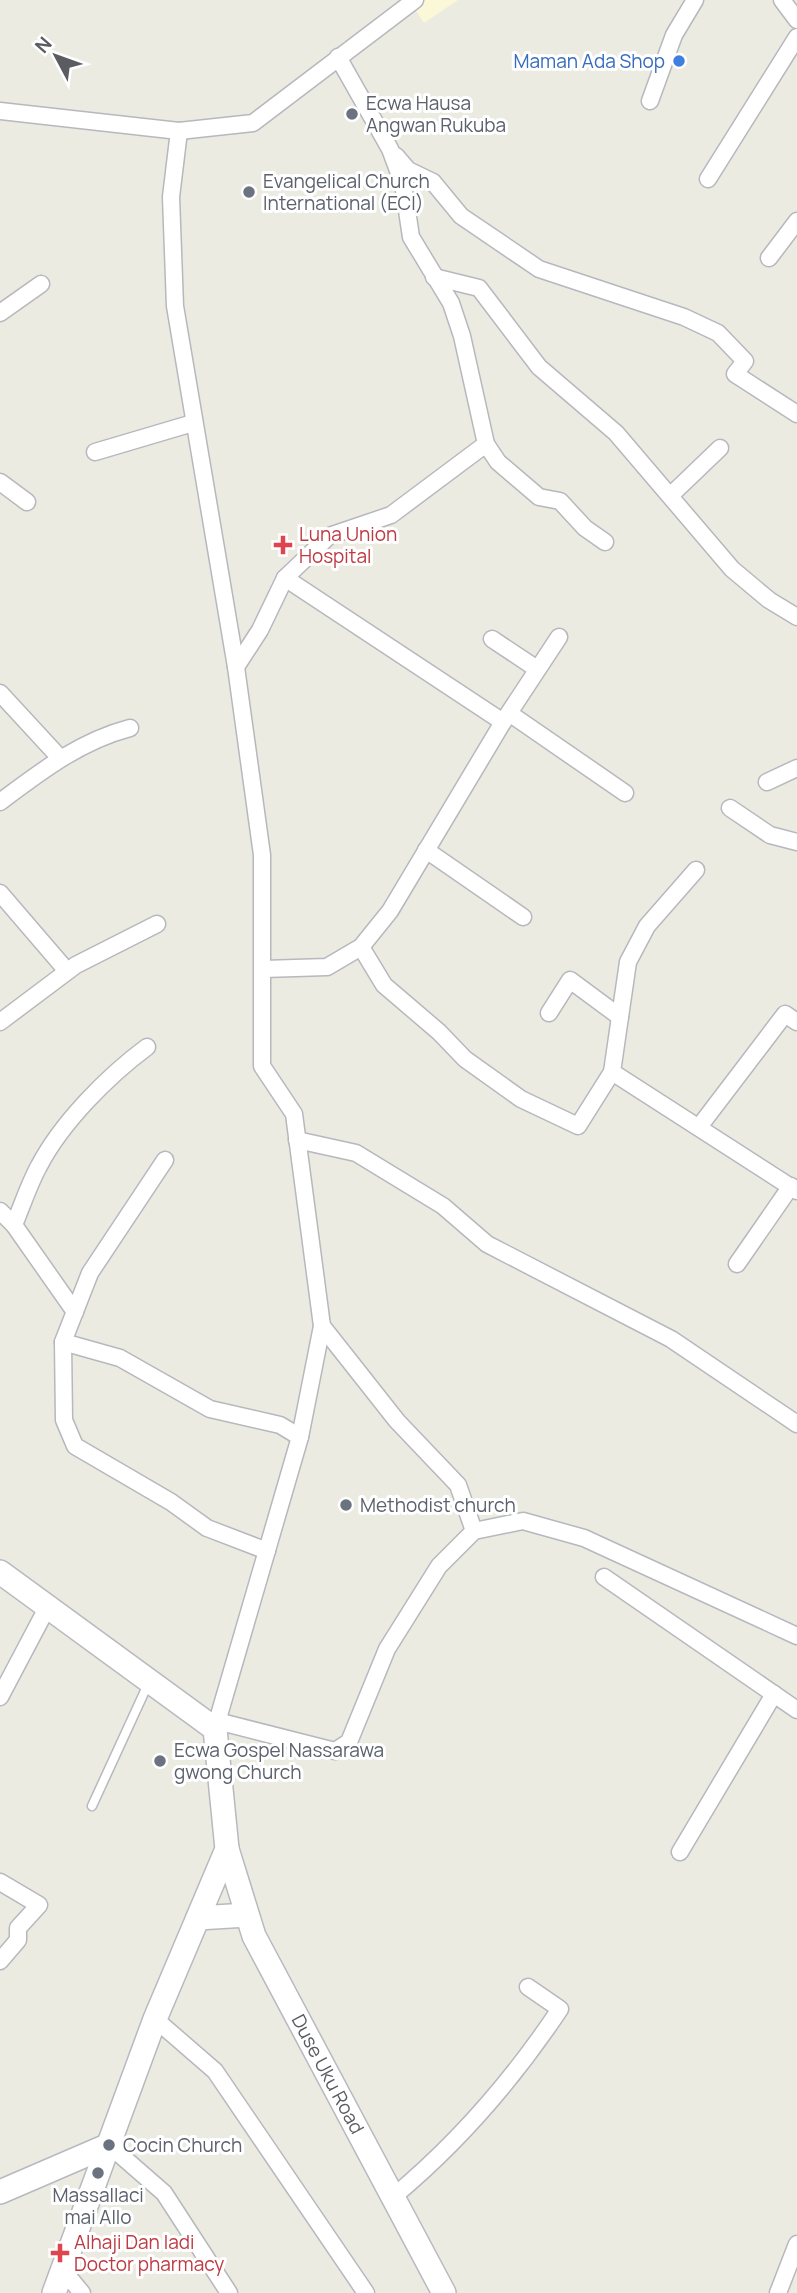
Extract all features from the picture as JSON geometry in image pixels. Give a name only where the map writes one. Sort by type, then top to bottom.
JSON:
[{"type":"street","points":[[0,111],[179,131],[253,123],[415,0]]},
{"type":"street","points":[[650,102],[674,35],[695,0]]},
{"type":"street","points":[[782,0],[797,20]]},
{"type":"street","points":[[708,179],[797,37]]},
{"type":"street","points":[[338,57],[390,149],[403,184],[411,237],[451,303],[462,336],[486,444],[498,462],[539,497],[560,501],[585,528],[605,541]]},
{"type":"street","points":[[179,131],[171,197],[175,306],[192,423],[236,667],[262,855],[262,1066],[294,1114],[322,1326],[300,1437],[216,1725]]},
{"type":"street","points":[[390,149],[408,170],[433,182],[461,216],[539,269],[684,317],[718,333],[745,361],[735,374],[797,414]]},
{"type":"street","points":[[769,258],[797,221]]},
{"type":"street","points":[[434,277],[479,288],[539,367],[616,433],[732,569],[769,600],[797,617]]},
{"type":"street","points":[[0,313],[41,284]]},
{"type":"street","points":[[95,452],[192,423]]},
{"type":"street","points":[[236,667],[260,630],[285,578],[329,536],[391,515],[486,444]]},
{"type":"street","points":[[671,495],[720,448]]},
{"type":"street","points":[[0,481],[27,502]]},
{"type":"street","points":[[285,578],[625,793]]},
{"type":"street","points":[[264,970],[327,967],[361,947],[390,911],[506,717],[559,637]]},
{"type":"street","points":[[492,639],[537,669]]},
{"type":"street","points":[[0,692],[60,758]]},
{"type":"street","points":[[0,802],[60,758],[109,733],[130,728]]},
{"type":"street","points":[[767,782],[797,768]]},
{"type":"street","points":[[730,808],[770,835],[797,842]]},
{"type":"street","points":[[426,850],[523,917]]},
{"type":"street","points":[[361,947],[384,985],[439,1032],[465,1059],[521,1099],[578,1126],[612,1072],[628,962],[647,926],[695,870]]},
{"type":"street","points":[[0,893],[67,971]]},
{"type":"street","points":[[0,1022],[67,971],[158,924]]},
{"type":"street","points":[[549,1013],[569,980],[620,1017]]},
{"type":"street","points":[[699,1127],[785,1013],[797,1022]]},
{"type":"street","points":[[14,1225],[39,1165],[60,1135],[115,1070],[147,1047]]},
{"type":"street","points":[[612,1072],[794,1188],[737,1264]]},
{"type":"street","points":[[297,1140],[356,1153],[443,1206],[487,1244],[671,1339],[797,1424]]},
{"type":"street","points":[[165,1160],[90,1273],[63,1342],[64,1420],[75,1446],[171,1502],[207,1528],[267,1551]]},
{"type":"street","points":[[0,1211],[14,1225],[75,1312]]},
{"type":"street","points":[[322,1326],[397,1421],[458,1485],[474,1531]]},
{"type":"street","points":[[63,1342],[120,1358],[210,1409],[280,1425],[300,1437]]},
{"type":"street","points":[[0,1572],[216,1725],[335,1751],[349,1742],[387,1649],[439,1566],[474,1531],[523,1521],[584,1538],[797,1636]]},
{"type":"street","points":[[604,1577],[797,1710]]},
{"type":"street","points":[[0,1697],[48,1606]]},
{"type":"street","points":[[680,1852],[774,1694]]},
{"type":"street","name":"Duse Uku Road","points":[[216,1725],[227,1849],[254,1936],[444,2293]]},
{"type":"street","points":[[54,2293],[155,2019],[227,1849]]},
{"type":"street","points":[[0,1882],[39,1905],[18,1928],[18,1940],[0,1961]]},
{"type":"street","points":[[198,1918],[247,1915]]},
{"type":"street","points":[[393,2197],[420,2174],[520,2070],[560,2009],[528,1987]]},
{"type":"street","points":[[155,2019],[215,2071],[366,2293]]},
{"type":"street","points":[[0,2192],[109,2145]]},
{"type":"street","points":[[109,2145],[164,2193],[229,2293]]},
{"type":"street","points":[[778,2293],[792,2272],[797,2244]]},
{"type":"street","points":[[62,2270],[82,2293]]},
{"type":"lane","points":[[92,1806],[150,1679]]},
{"type":"shaded area","points":[[409,0],[458,0],[424,23]]},
{"type":"place","name":"Maman Ada Shop","points":[[679,61]]},
{"type":"place","name":"Ecwa Hausa Angwan Rukuba","points":[[352,114]]},
{"type":"place","name":"Evangelical Church International (ECI)","points":[[249,192]]},
{"type":"place","name":"Luna Union Hospital","points":[[283,545]]},
{"type":"place","name":"Methodist church","points":[[346,1505]]},
{"type":"place","name":"Ecwa Gospel Nassarawa gwong Church","points":[[160,1761]]},
{"type":"place","name":"Cocin Church","points":[[109,2145]]},
{"type":"place","name":"Massallaci mai Allo","points":[[98,2173]]},
{"type":"place","name":"Alhaji Dan ladi Doctor pharmacy","points":[[60,2253]]}]
